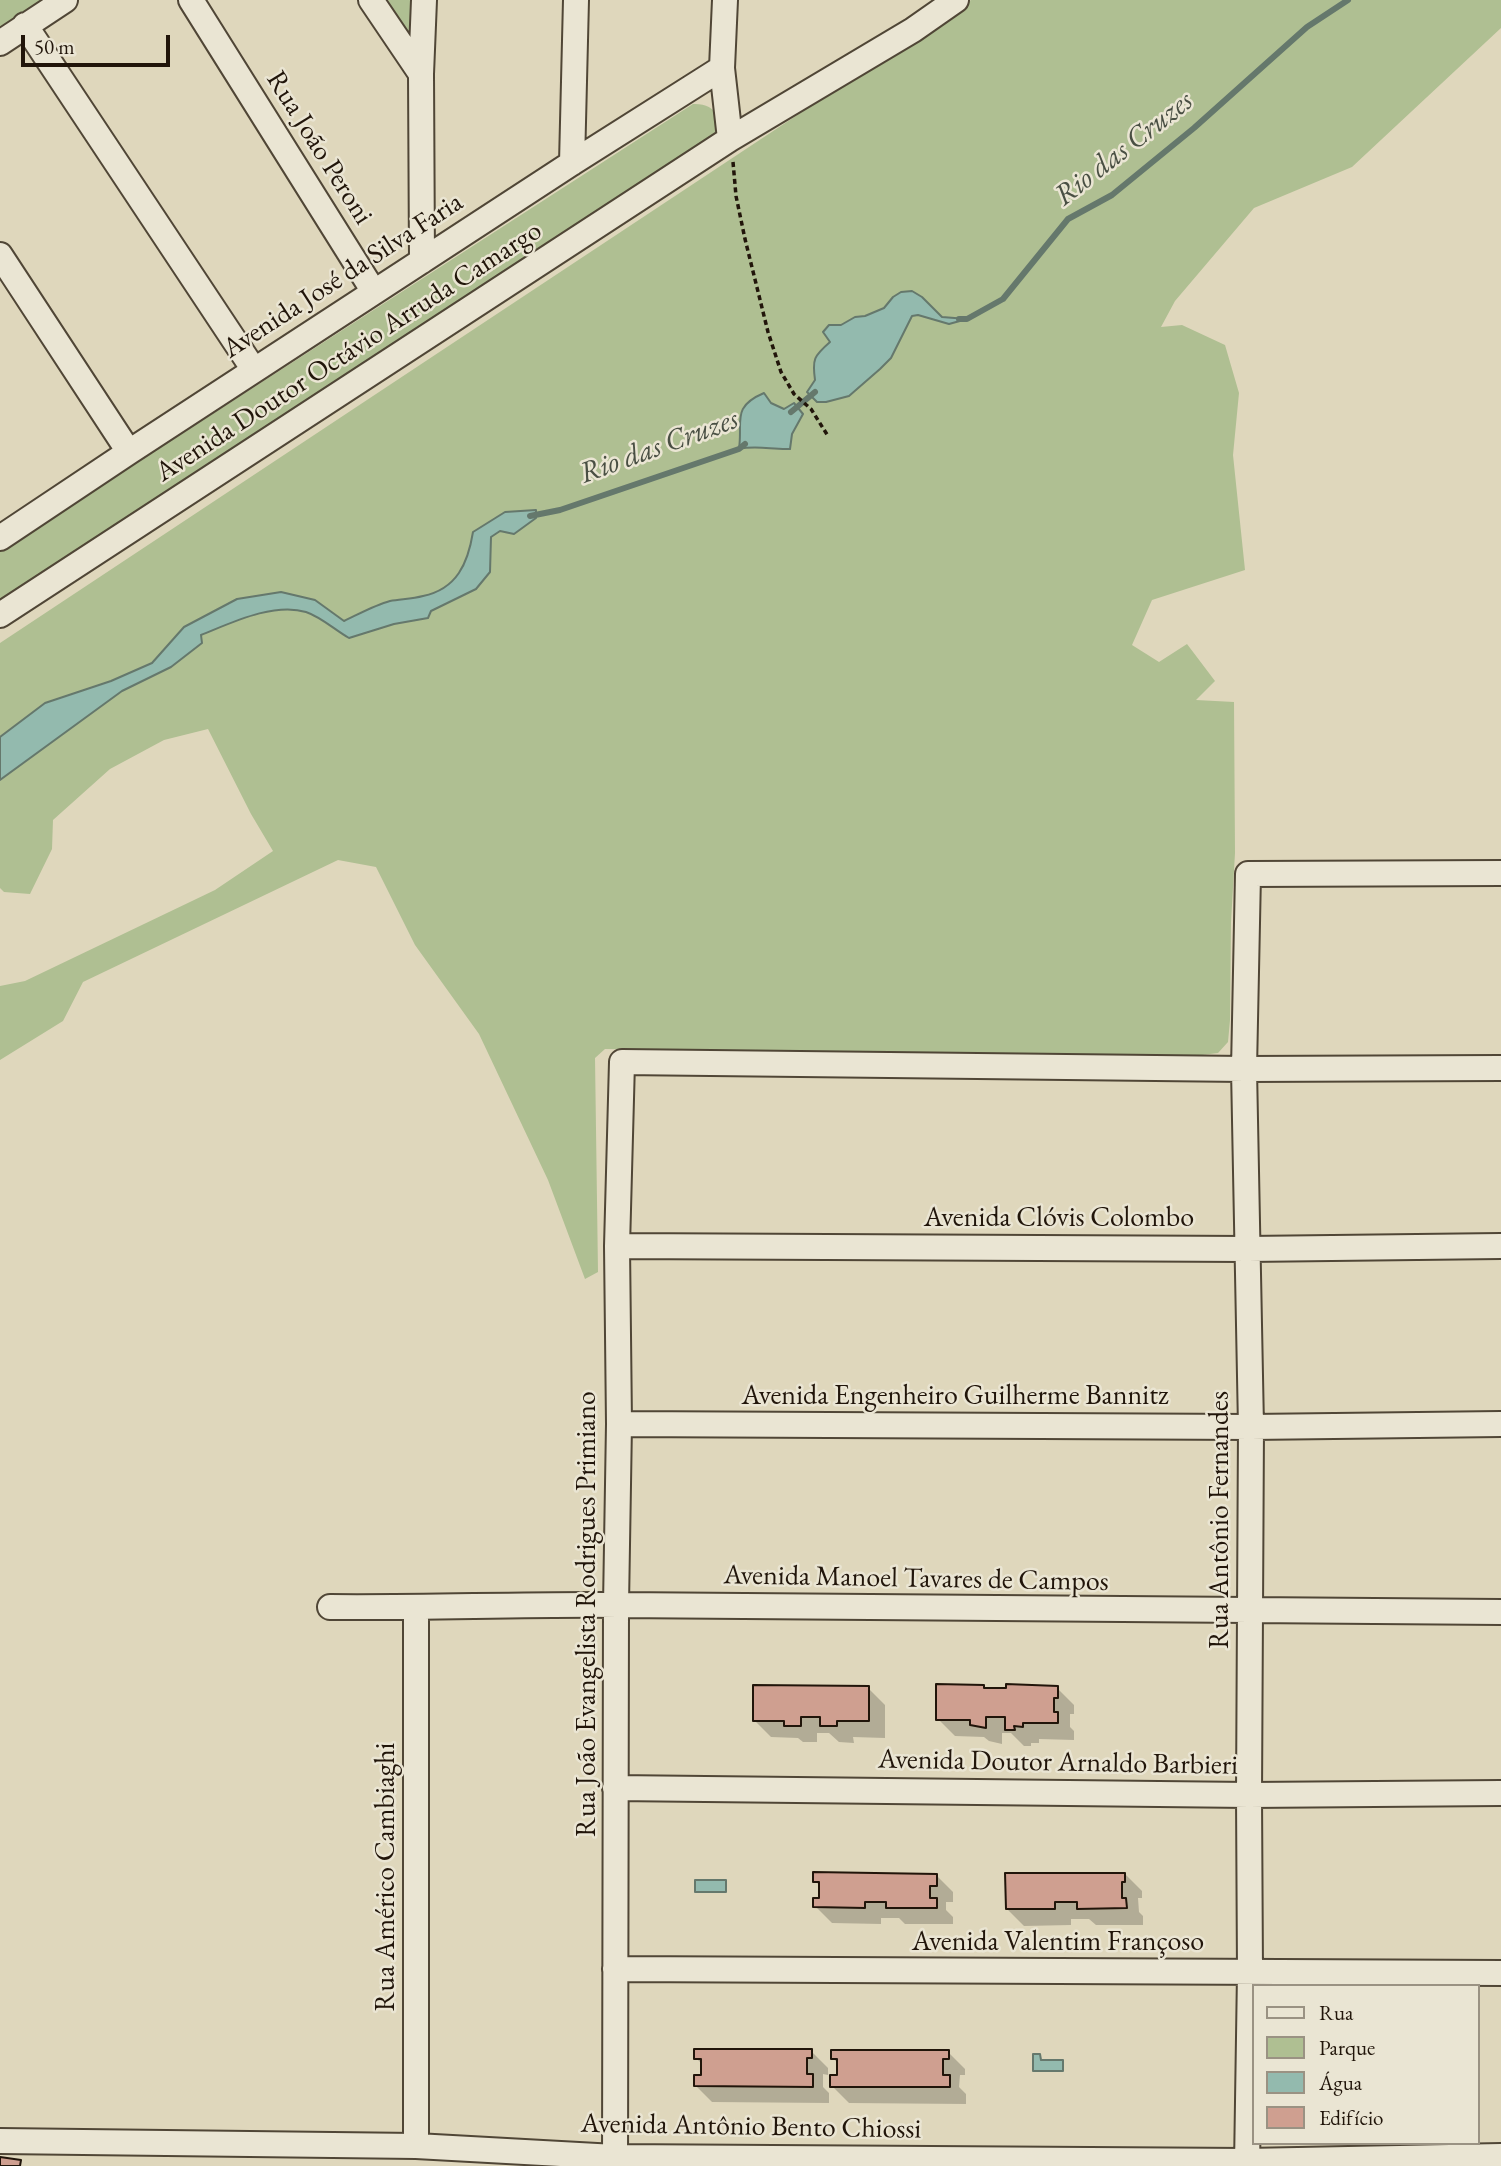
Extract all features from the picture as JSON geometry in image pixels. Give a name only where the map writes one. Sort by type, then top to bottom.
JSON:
[{"type":"street","points":[[0,43],[65,0]]},
{"type":"street","name":"Rua João Peroni","points":[[191,0],[374,292]]},
{"type":"street","points":[[370,0],[421,74]]},
{"type":"street","points":[[422,261],[421,74],[424,0]]},
{"type":"street","points":[[572,163],[576,0]]},
{"type":"street","points":[[725,0],[722,68],[730,139]]},
{"type":"street","name":"Avenida Doutor Octávio Arruda Camargo","points":[[0,615],[730,139],[913,30],[956,0]]},
{"type":"street","points":[[25,25],[254,370]]},
{"type":"street","name":"Avenida José da Silva Faria","points":[[2,534],[722,68]]},
{"type":"street","points":[[0,255],[128,452]]},
{"type":"street","name":"Rua Antônio Fernandes","points":[[1247,2163],[1251,1427],[1244,1069],[1248,874],[1501,873]]},
{"type":"street","name":"Rua João Evangelista Rodrigues Primiano","points":[[615,2161],[619,1424],[617,1246],[622,1062],[1244,1069]]},
{"type":"street","points":[[1244,1069],[1501,1068]]},
{"type":"street","name":"Avenida Clóvis Colombo","points":[[617,1246],[1248,1249],[1501,1246]]},
{"type":"street","name":"Avenida Engenheiro Guilherme Bannitz","points":[[619,1424],[1251,1427],[1501,1423]]},
{"type":"street","name":"Avenida Manoel Tavares de Campos","points":[[330,1607],[616,1605],[1501,1612]]},
{"type":"street","name":"Rua Américo Cambiaghi","points":[[416,1608],[416,2146]]},
{"type":"street","name":"Avenida Doutor Arnaldo Barbieri","points":[[615,1788],[1249,1795],[1501,1793]]},
{"type":"street","name":"Avenida Valentim Françoso","points":[[615,1969],[1501,1972]]},
{"type":"street","name":"Avenida Antônio Bento Chiossi","points":[[0,2141],[416,2146],[615,2161],[1247,2163],[1501,2156]]},
{"type":"path","points":[[730,139],[736,196],[765,319],[781,372],[794,394],[811,409],[828,436]]},
{"type":"green space","points":[[0,0],[48,0],[0,34]]},
{"type":"green space","points":[[388,0],[418,0],[415,33],[404,31]]},
{"type":"green space","points":[[971,0],[1501,0],[1501,28],[1352,167],[1254,208],[1175,301],[1161,327],[1182,325],[1225,345],[1239,393],[1233,455],[1245,570],[1152,600],[1132,645],[1159,662],[1187,644],[1215,681],[1196,700],[1234,702],[1235,853],[1230,1020],[1228,1042],[1218,1053],[1194,1056],[605,1049],[595,1058],[598,1272],[585,1279],[548,1180],[479,1034],[415,945],[376,867],[338,860],[83,982],[63,1021],[0,1060],[0,986],[25,981],[215,890],[273,851],[208,729],[164,740],[110,769],[53,820],[52,849],[30,894],[4,892],[0,888],[0,643]]},
{"type":"green space","points":[[693,104],[708,107],[717,115],[719,127],[714,141],[0,602],[0,551]]},
{"type":"water","points":[[912,291],[942,317],[967,319],[949,324],[918,315],[912,316],[891,358],[880,369],[849,396],[817,402],[807,392],[815,380],[815,358],[830,342],[823,332],[829,325],[841,325],[855,317],[865,316],[884,308],[901,292]]},
{"type":"water","points":[[764,393],[771,403],[784,409],[794,403],[803,414],[792,434],[790,449],[739,449],[743,409]]},
{"type":"water","points":[[536,510],[536,518],[514,534],[500,531],[491,537],[490,572],[476,589],[431,611],[428,618],[394,624],[349,638],[312,614],[294,610],[267,612],[239,620],[201,635],[202,643],[171,667],[122,691],[0,780],[0,737],[45,703],[111,681],[152,663],[184,627],[237,599],[281,592],[315,600],[344,621],[390,601],[435,593],[459,573],[468,554],[473,532],[505,512]]},
{"type":"water","points":[[695,1880],[726,1880],[726,1892],[695,1892]]},
{"type":"water","points":[[1033,2054],[1040,2054],[1041,2060],[1063,2060],[1063,2071],[1033,2071]]},
{"type":"building","points":[[936,1684],[984,1685],[984,1688],[1006,1688],[1006,1684],[1058,1686],[1058,1698],[1054,1698],[1054,1712],[1058,1712],[1058,1723],[1023,1723],[1023,1727],[1014,1726],[1015,1730],[1005,1730],[1005,1717],[986,1717],[986,1728],[970,1725],[970,1720],[936,1720]]},
{"type":"building","points":[[753,1685],[869,1686],[869,1721],[837,1721],[837,1726],[820,1726],[820,1717],[801,1717],[801,1726],[784,1726],[784,1721],[753,1721]]},
{"type":"building","points":[[813,1872],[937,1874],[937,1886],[930,1886],[930,1898],[937,1898],[937,1908],[886,1908],[886,1902],[865,1902],[865,1908],[813,1907],[813,1898],[819,1898],[819,1882],[813,1882]]},
{"type":"building","points":[[1005,1873],[1125,1873],[1122,1898],[1126,1898],[1127,1908],[1077,1909],[1077,1902],[1055,1902],[1055,1909],[1006,1909]]},
{"type":"building","points":[[694,2049],[812,2049],[812,2058],[807,2058],[807,2074],[813,2074],[813,2087],[694,2086],[694,2075],[701,2075],[701,2059],[694,2059]]},
{"type":"building","points":[[831,2050],[949,2050],[949,2059],[943,2059],[943,2075],[950,2075],[950,2087],[830,2087],[830,2075],[837,2075],[837,2059],[831,2059]]},
{"type":"building","points":[[0,2157],[21,2160],[20,2166],[0,2166]]},
{"type":"waterway","name":"Rio das Cruzes","points":[[959,319],[967,319],[1003,299],[1068,219],[1112,195],[1194,128],[1307,27],[1348,0]]},
{"type":"waterway","name":"Rio das Cruzes","points":[[791,412],[815,392]]},
{"type":"waterway","name":"Rio das Cruzes","points":[[530,516],[560,510],[739,449],[745,444]]}]
